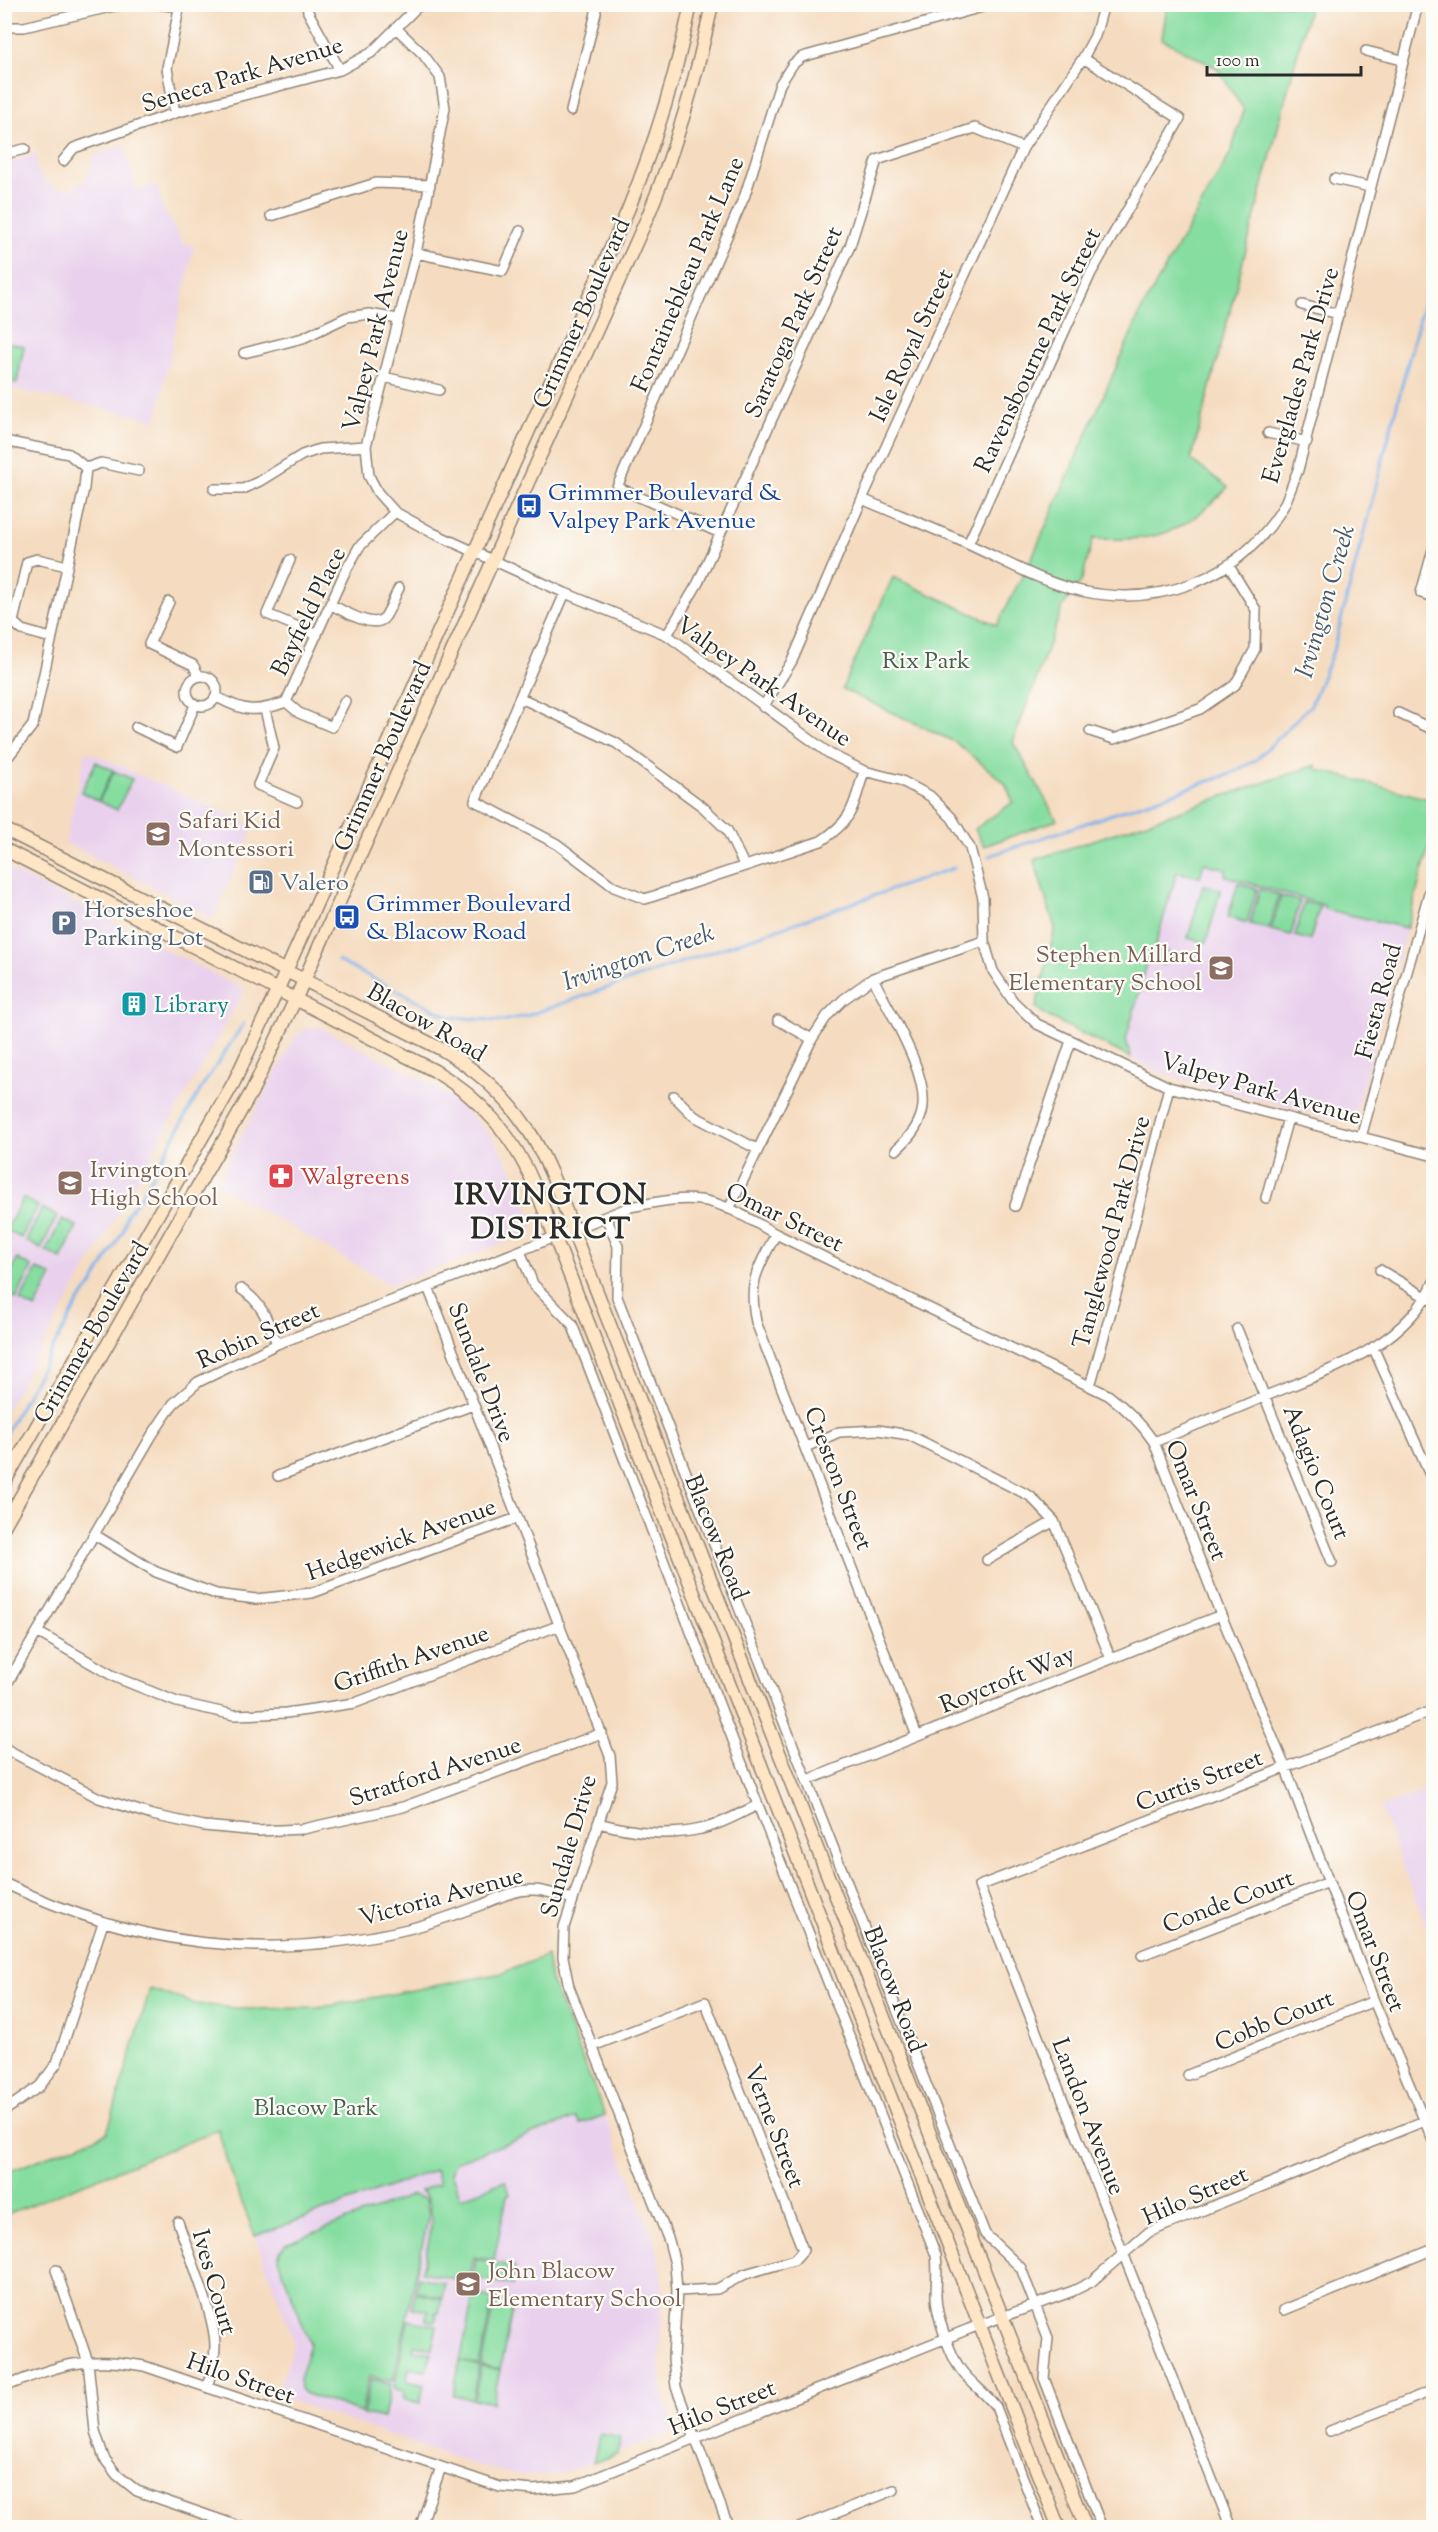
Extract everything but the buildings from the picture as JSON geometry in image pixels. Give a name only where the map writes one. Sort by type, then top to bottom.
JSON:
[{"type":"main road","name":"Grimmer Boulevard","points":[[4,1483],[234,1082],[278,989],[628,210],[669,99],[691,4]]},
{"type":"main road","name":"Grimmer Boulevard","points":[[4,1526],[252,1091],[296,998],[648,216],[670,161],[694,85],[712,4]]},
{"type":"main road","name":"Blacow Road","points":[[4,829],[443,1050],[471,1068],[497,1090],[522,1119],[541,1149],[1086,2528]]},
{"type":"main road","name":"Blacow Road","points":[[4,849],[435,1071],[481,1105],[502,1128],[522,1158],[1059,2528]]},
{"type":"street","points":[[68,4],[69,16]]},
{"type":"street","points":[[4,27],[24,27],[123,4]]},
{"type":"street","points":[[156,4],[180,6],[167,68],[175,113]]},
{"type":"street","points":[[307,4],[308,12],[340,70]]},
{"type":"street","name":"Seneca Park Avenue","points":[[63,161],[74,148],[175,113],[340,70],[371,53],[420,4]]},
{"type":"street","points":[[571,111],[596,13],[595,4]]},
{"type":"street","name":"Fontainebleau Park Lane","points":[[720,533],[617,487],[745,195],[785,74],[802,57],[993,4]]},
{"type":"street","name":"Isle Royal Street","points":[[763,707],[792,661],[862,500],[1023,148],[1083,58],[1095,36],[1104,4]]},
{"type":"street","name":"Everglades Park Drive","points":[[862,500],[968,544],[1039,578],[1081,591],[1130,597],[1184,588],[1229,566],[1261,537],[1281,510],[1307,442],[1418,4]]},
{"type":"street","name":"Valpey Park Avenue","points":[[397,29],[423,54],[440,77],[445,108],[416,253],[366,446],[369,476],[378,493],[394,512],[474,552],[667,635],[830,754],[864,771],[900,780],[930,796],[952,818],[970,848],[984,898],[984,941],[993,971],[1013,1001],[1037,1024],[1169,1087],[1434,1155]]},
{"type":"street","points":[[1366,51],[1402,60]]},
{"type":"street","name":"Ravensbourne Park Street","points":[[968,544],[1091,273],[1180,119],[1083,58]]},
{"type":"street","name":"Saratoga Park Street","points":[[667,635],[698,583],[850,246],[877,160],[975,128],[1023,148]]},
{"type":"street","points":[[4,154],[25,149]]},
{"type":"street","points":[[1334,179],[1370,187]]},
{"type":"street","points":[[271,216],[375,183],[430,185]]},
{"type":"street","points":[[416,253],[503,272],[520,231]]},
{"type":"street","points":[[1302,305],[1339,314]]},
{"type":"street","points":[[244,353],[303,338],[347,317],[369,314],[398,319]]},
{"type":"street","points":[[384,377],[439,390]]},
{"type":"street","points":[[1268,433],[1307,442]]},
{"type":"street","points":[[4,441],[69,454],[86,468]]},
{"type":"street","points":[[214,489],[243,489],[261,481],[302,454],[320,449],[366,446]]},
{"type":"street","points":[[86,468],[101,463],[139,471]]},
{"type":"street","points":[[4,762],[33,725],[84,488],[86,468]]},
{"type":"street","name":"Bayfield Place","points":[[217,697],[239,709],[264,709],[286,702],[330,604],[359,547],[394,512]]},
{"type":"street","points":[[1434,546],[1421,593],[1434,597]]},
{"type":"street","points":[[51,638],[22,630],[13,622],[27,562],[37,559],[67,566]]},
{"type":"street","points":[[290,560],[267,614],[317,635]]},
{"type":"street","points":[[1090,731],[1114,739],[1200,709],[1235,685],[1255,649],[1256,610],[1229,566]]},
{"type":"street","points":[[330,604],[369,622],[379,622],[384,618],[399,588]]},
{"type":"street","points":[[565,593],[475,801],[557,844],[614,887],[645,899],[821,841],[840,828],[850,814],[864,771]]},
{"type":"street","points":[[169,602],[149,644],[193,665],[199,676]]},
{"type":"street","points":[[207,676],[215,682],[217,697],[210,705],[195,705],[189,698],[187,688],[192,679],[207,676]]},
{"type":"street","points":[[521,698],[616,743],[703,807],[727,830],[744,865]]},
{"type":"street","points":[[286,702],[299,713],[332,727],[345,702]]},
{"type":"street","points":[[136,727],[177,747],[195,705]]},
{"type":"street","points":[[264,709],[274,748],[258,785],[297,802]]},
{"type":"street","points":[[1398,713],[1434,730]]},
{"type":"street","points":[[4,744],[15,750]]},
{"type":"street","name":"Fiesta Road","points":[[1361,1137],[1434,874]]},
{"type":"street","points":[[729,1209],[812,1039],[827,1016],[844,999],[873,978],[984,941]]},
{"type":"street","points":[[873,978],[918,1070],[923,1089],[922,1112],[913,1133],[896,1150]]},
{"type":"street","points":[[778,1020],[812,1039]]},
{"type":"street","points":[[1015,1206],[1071,1041]]},
{"type":"street","name":"Tanglewood Park Drive","points":[[1090,1386],[1123,1269],[1169,1087]]},
{"type":"street","points":[[674,1096],[694,1116],[757,1149]]},
{"type":"street","points":[[1266,1198],[1288,1118]]},
{"type":"street","name":"Omar Street","points":[[573,1231],[630,1207],[664,1201],[701,1200],[729,1209],[1090,1386],[1108,1395],[1127,1409],[1154,1442],[1221,1615],[1285,1767],[1374,2001],[1434,2143]]},
{"type":"street","name":"Blacow Road","points":[[606,1217],[618,1246],[615,1281],[617,1297],[985,2234],[1021,2268],[1048,2338],[1044,2378],[1102,2528]]},
{"type":"street","name":"Robin Street","points":[[4,1689],[39,1633],[153,1435],[173,1404],[198,1382],[277,1344],[573,1231]]},
{"type":"street","name":"Creston Street","points":[[776,1234],[754,1280],[752,1299],[756,1322],[917,1736]]},
{"type":"street","points":[[520,1251],[533,1284],[572,1324],[758,1805],[936,2255],[938,2280],[936,2304],[947,2340],[959,2367],[996,2407],[1042,2528]]},
{"type":"street","points":[[1380,1270],[1430,1300]]},
{"type":"street","points":[[1154,1442],[1356,1359],[1402,1325],[1430,1300],[1434,1282]]},
{"type":"street","name":"Sundale Drive","points":[[428,1287],[610,1756],[612,1782],[564,1927],[564,1967],[569,1987],[669,2241],[675,2264],[677,2291],[673,2371],[680,2400],[729,2528]]},
{"type":"street","points":[[241,1289],[254,1297],[266,1315],[277,1344]]},
{"type":"street","name":"Adagio Court","points":[[1237,1329],[1332,1562]]},
{"type":"street","points":[[1373,1347],[1434,1484]]},
{"type":"street","points":[[278,1476],[473,1405]]},
{"type":"street","points":[[806,1447],[839,1432],[878,1430],[909,1435],[1030,1496],[1054,1521],[1111,1659]]},
{"type":"street","name":"Hedgewick Avenue","points":[[95,1535],[156,1572],[216,1594],[256,1599],[312,1593],[518,1518]]},
{"type":"street","points":[[987,1560],[1054,1521]]},
{"type":"street","name":"Roycroft Way","points":[[808,1780],[1221,1615]]},
{"type":"street","name":"Griffith Avenue","points":[[39,1633],[115,1677],[177,1702],[234,1715],[286,1713],[355,1703],[560,1625]]},
{"type":"street","name":"Curtis Street","points":[[979,1886],[1434,1710]]},
{"type":"street","name":"Stratford Avenue","points":[[4,1748],[99,1798],[152,1815],[204,1826],[258,1831],[303,1830],[403,1807],[602,1733]]},
{"type":"street","points":[[598,1823],[647,1833],[672,1833],[703,1829],[758,1805]]},
{"type":"street","name":"Conde Court","points":[[1142,1955],[1329,1882]]},
{"type":"street","name":"Victoria Avenue","points":[[4,1883],[50,1905],[103,1923],[180,1941],[263,1946],[325,1944],[411,1929],[518,1891],[535,1890],[573,1899]]},
{"type":"street","name":"Landon Avenue","points":[[979,1886],[1231,2528]]},
{"type":"street","points":[[4,2111],[40,2086],[57,2063],[103,1923]]},
{"type":"street","name":"Cobb Court","points":[[1188,2075],[1374,2001]]},
{"type":"street","name":"Verne Street","points":[[593,2046],[705,2002],[803,2250],[794,2260],[746,2274],[717,2289],[677,2291]]},
{"type":"street","name":"Hilo Street","points":[[4,2387],[71,2363],[113,2360],[144,2366],[500,2487],[546,2490],[575,2486],[947,2340],[979,2325],[1073,2291],[1091,2282],[1149,2232],[1424,2121]]},
{"type":"street","name":"Ives Court","points":[[178,2222],[212,2323],[215,2344],[213,2368],[207,2387]]},
{"type":"street","points":[[1284,2310],[1434,2249]]},
{"type":"street","points":[[56,2270],[88,2361],[95,2431],[104,2458],[117,2475],[137,2491],[244,2528]]},
{"type":"street","points":[[1330,2431],[1434,2391]]},
{"type":"street","points":[[420,2528],[441,2467]]},
{"type":"street","points":[[799,2528],[894,2490]]},
{"type":"shaded area","points":[[124,146],[136,189],[157,185],[164,210],[181,242],[194,246],[156,420],[5,387],[4,164],[37,153],[37,170],[46,183],[59,189],[71,189],[85,180],[90,172],[94,155]]},
{"type":"shaded area","name":"Safari Kid Montessori","points":[[86,751],[254,826],[213,918],[65,842]]},
{"type":"shaded area","name":"Stephen Millard Elementary School","points":[[1316,765],[1315,769],[1433,800],[1433,832],[1353,1122],[1349,1123],[1183,1080],[1154,1070],[1049,1017],[1036,1008],[1055,928],[1034,860]]},
{"type":"shaded area","name":"Irvington High School","points":[[5,867],[245,990],[5,1412]]},
{"type":"shaded area","points":[[308,1028],[321,1028],[425,1081],[451,1098],[474,1118],[493,1138],[513,1171],[534,1222],[531,1233],[391,1285],[216,1184],[296,1035]]},
{"type":"shaded area","points":[[1433,1788],[1433,1943],[1380,1808]]},
{"type":"shaded area","name":"John Blacow Elementary School","points":[[605,2115],[657,2249],[662,2273],[663,2296],[659,2369],[664,2397],[676,2430],[593,2463],[553,2475],[531,2476],[476,2465],[277,2396],[294,2342],[255,2236],[576,2117],[580,2124]]},
{"type":"green space","name":"Rix Park","points":[[1167,5],[1310,5],[1191,460],[1228,487],[1197,516],[1168,532],[1135,538],[1093,539],[1082,580],[1063,606],[1013,742],[1057,820],[984,846],[975,829],[1013,802],[1005,783],[955,742],[842,689],[893,577],[997,625],[1033,555],[1142,309],[1231,152],[1244,110],[1217,68],[1162,39]]},
{"type":"green space","points":[[5,342],[24,346],[17,383],[5,380]]},
{"type":"green space","points":[[96,762],[113,770],[98,801],[81,792]]},
{"type":"green space","points":[[1316,765],[1315,769],[1433,800],[1433,832],[1407,928],[1324,909],[1324,905],[1225,876],[1226,869],[1204,863],[1200,877],[1177,872],[1155,947],[1168,952],[1164,965],[1148,960],[1147,963],[1140,961],[1141,953],[1139,961],[1147,964],[1126,1039],[1131,1058],[1049,1017],[1036,1008],[1055,928],[1034,860]]},
{"type":"green space","points":[[114,771],[132,779],[117,810],[99,801]]},
{"type":"green space","points":[[1238,883],[1257,889],[1247,923],[1228,917]]},
{"type":"green space","points":[[1203,885],[1221,889],[1206,943],[1188,938]]},
{"type":"green space","points":[[1260,889],[1279,895],[1269,929],[1250,924]]},
{"type":"green space","points":[[1281,896],[1300,901],[1291,935],[1271,930]]},
{"type":"green space","points":[[1304,902],[1320,906],[1310,940],[1295,936]]},
{"type":"green space","points":[[23,1198],[38,1206],[21,1238],[6,1230]]},
{"type":"green space","points":[[42,1208],[57,1216],[41,1249],[26,1241]]},
{"type":"green space","points":[[62,1219],[77,1226],[61,1259],[46,1251]]},
{"type":"green space","points":[[17,1259],[32,1267],[16,1299],[5,1293],[5,1284]]},
{"type":"green space","points":[[37,1269],[52,1276],[35,1309],[20,1301]]},
{"type":"green space","name":"Blacow Park","points":[[547,1955],[551,1980],[605,2115],[580,2124],[576,2118],[455,2162],[451,2173],[461,2198],[505,2181],[510,2194],[507,2196],[494,2260],[474,2257],[469,2282],[422,2272],[431,2217],[427,2198],[420,2191],[440,2183],[435,2170],[255,2236],[230,2172],[218,2130],[5,2215],[5,2173],[107,2133],[150,1989],[196,2004],[245,2009],[318,2008],[503,1973]]},
{"type":"green space","points":[[412,2195],[426,2199],[429,2214],[393,2381],[369,2376],[361,2413],[304,2393],[300,2389],[299,2379],[310,2344],[278,2259],[280,2251],[285,2244]]},
{"type":"green space","points":[[476,2259],[515,2267],[512,2285],[473,2278]]},
{"type":"green space","points":[[418,2277],[445,2283],[442,2297],[415,2291]]},
{"type":"green space","points":[[415,2293],[442,2299],[439,2313],[435,2313],[437,2318],[434,2322],[426,2320],[429,2311],[412,2308]]},
{"type":"green space","points":[[474,2293],[493,2298],[479,2365],[460,2361]]},
{"type":"green space","points":[[495,2298],[514,2302],[500,2369],[481,2365]]},
{"type":"green space","points":[[408,2320],[437,2326],[432,2349],[414,2345],[413,2350],[431,2353],[427,2371],[409,2368],[407,2381],[424,2385],[420,2403],[403,2399],[404,2391],[394,2389]]},
{"type":"green space","points":[[460,2361],[479,2366],[472,2399],[453,2395]]},
{"type":"green space","points":[[481,2366],[500,2370],[493,2403],[474,2399]]},
{"type":"green space","points":[[371,2379],[391,2384],[384,2418],[363,2414]]},
{"type":"green space","points":[[600,2434],[620,2438],[618,2454],[593,2463]]},
{"type":"waterway","name":"Irvington Creek","points":[[989,856],[1230,774],[1256,760],[1311,705],[1333,651],[1434,262]]},
{"type":"waterway","name":"Irvington Creek","points":[[338,961],[450,1017],[501,1021],[526,1016],[954,868]]},
{"type":"waterway","name":"Irvington Creek","points":[[4,1436],[78,1303],[92,1285],[123,1231],[127,1214],[141,1196],[202,1087],[244,1023]]},
{"type":"place","name":"Grimmer Boulevard & Valpey Park Avenue","points":[[529,506]]},
{"type":"place","name":"Safari Kid Montessori","points":[[158,834]]},
{"type":"place","name":"Valero","points":[[261,882]]},
{"type":"place","name":"Grimmer Boulevard & Blacow Road","points":[[347,917]]},
{"type":"place","name":"Horseshoe Parking Lot","points":[[64,923]]},
{"type":"place","name":"Stephen Millard Elementary School","points":[[1221,968]]},
{"type":"place","name":"Library","points":[[134,1004]]},
{"type":"place","name":"Walgreens","points":[[281,1176]]},
{"type":"place","name":"Irvington High School","points":[[70,1183]]},
{"type":"place","name":"John Blacow Elementary School","points":[[468,2284]]},
{"type":"district","name":"IRVINGTON DISTRICT","points":[[551,1211]]}]
